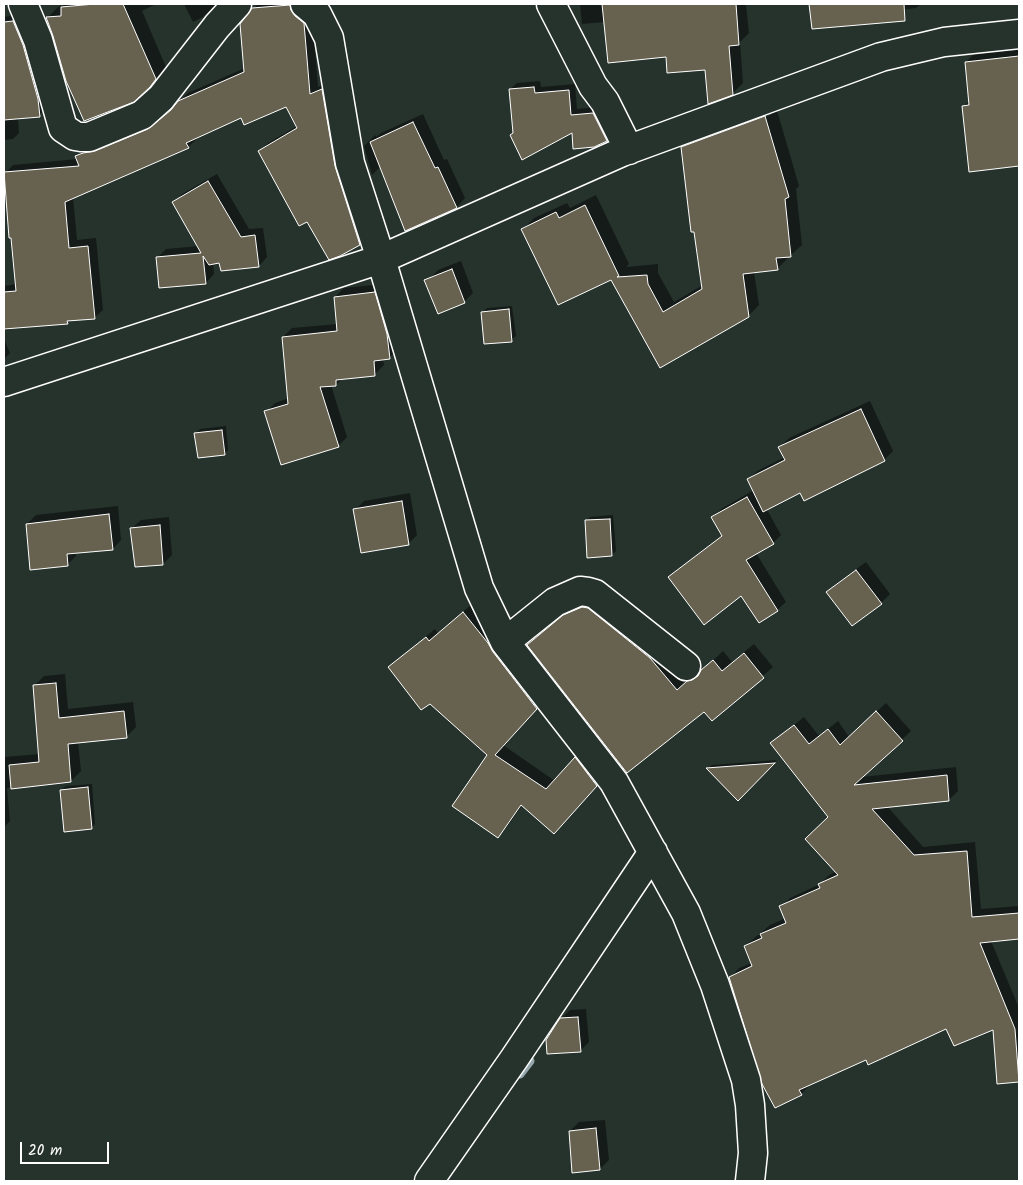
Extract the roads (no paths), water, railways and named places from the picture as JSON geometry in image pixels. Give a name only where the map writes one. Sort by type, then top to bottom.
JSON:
[{"type":"street","points":[[4,8],[14,4]]},
{"type":"street","points":[[23,4],[38,40],[63,128],[75,136],[89,137],[142,115],[161,98],[217,26],[237,4]]},
{"type":"street","points":[[304,4],[317,14],[329,38],[350,163],[381,259],[480,588],[504,642],[614,782],[686,913],[715,985],[746,1080],[750,1105],[753,1153],[750,1181]]},
{"type":"street","points":[[551,4],[593,86],[605,102],[629,150]]},
{"type":"street","points":[[4,382],[381,259],[629,150],[881,57],[944,42],[1019,34]]},
{"type":"street","points":[[504,642],[556,602],[580,591],[588,592],[595,594],[686,666]]},
{"type":"street","points":[[429,1181],[514,1059],[653,852]]},
{"type":"waterway","points":[[520,1074],[530,1061]]}]
